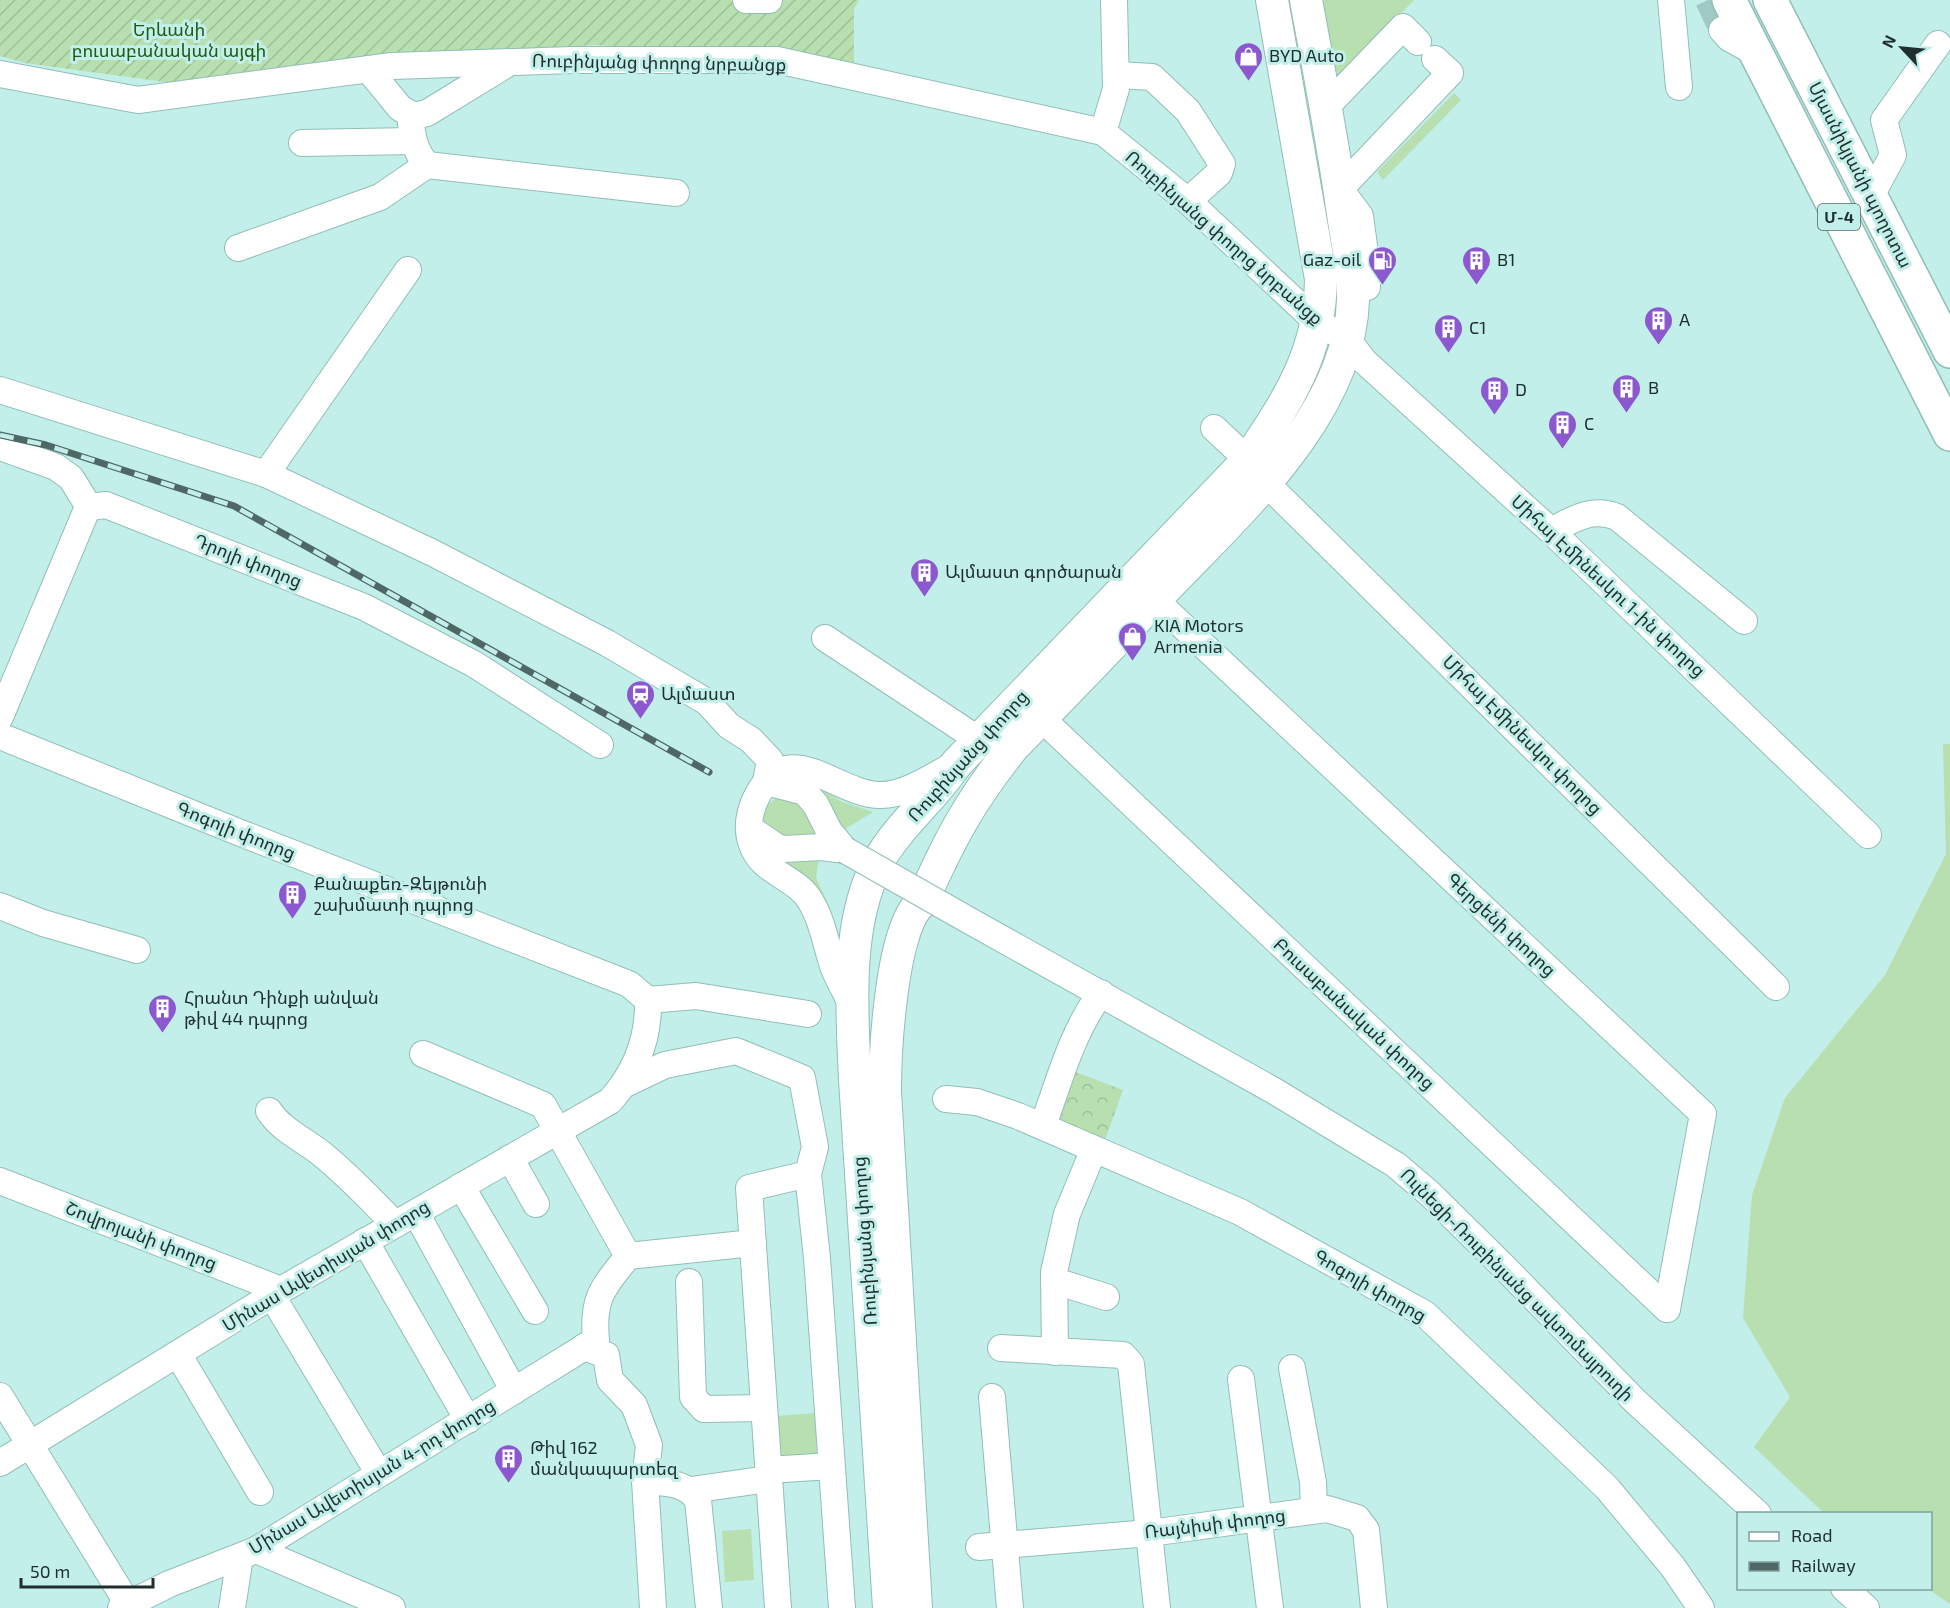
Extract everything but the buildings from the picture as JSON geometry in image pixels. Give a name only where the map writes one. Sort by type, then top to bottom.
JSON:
[{"type":"highway","name":"Մյասնիկյանի պողոտա","points":[[1770,0],[1950,351]]},
{"type":"highway","name":"Մյասնիկյանի պողոտա","points":[[1725,15],[1756,53],[1950,434]]},
{"type":"main road","name":"Ռուբինյանց փողոց","points":[[916,1608],[885,1092],[893,985],[901,947],[914,908],[922,902],[953,832],[986,780],[1041,718],[1155,600],[1257,472],[1285,405],[1303,370],[1318,323],[1322,279],[1272,0]]},
{"type":"main road","name":"Ռուբինյանց փողոց","points":[[889,1608],[851,1003],[856,935],[868,887],[877,864],[895,838],[942,785],[956,764],[1315,417],[1347,339],[1358,268],[1340,189],[1306,0]]},
{"type":"main road","points":[[895,838],[910,839],[926,847],[939,862]]},
{"type":"main road","points":[[868,887],[883,899],[898,902],[904,908],[912,903],[914,908]]},
{"type":"street","points":[[747,0],[769,0]]},
{"type":"street","points":[[1103,132],[1116,89],[1114,0]]},
{"type":"street","points":[[1671,0],[1679,87]]},
{"type":"street","points":[[1326,107],[1403,27],[1450,73],[1340,189]]},
{"type":"street","points":[[1871,196],[1893,155],[1884,120],[1938,44]]},
{"type":"street","name":"Ռուբինյանց փողոց նրբանցք","points":[[0,74],[138,100],[369,69],[509,62],[777,60],[1103,132],[1188,201],[1318,323],[1347,339]]},
{"type":"street","points":[[369,69],[400,108],[414,116],[427,113],[509,62]]},
{"type":"street","points":[[1117,75],[1152,77],[1188,111],[1222,164],[1219,173],[1188,201]]},
{"type":"street","points":[[410,114],[413,141],[418,156],[427,165],[676,193]]},
{"type":"street","points":[[302,143],[413,141]]},
{"type":"street","points":[[238,248],[380,197],[427,165]]},
{"type":"street","points":[[266,474],[408,270]]},
{"type":"street","name":"Միհայ Էմինեսկու 1-ին փողոց","points":[[1347,339],[1364,361],[1551,531],[1868,835]]},
{"type":"street","points":[[0,390],[266,474],[441,556],[607,643],[707,702],[729,726],[751,740],[770,760],[766,782],[756,800],[748,828],[753,847],[767,866],[803,890],[811,901],[820,919],[834,968],[851,1003]]},
{"type":"street","name":"Միհայ Էմինեսկու փողոց","points":[[1214,428],[1776,987]]},
{"type":"street","points":[[0,447],[56,467],[71,478],[89,507],[0,717]]},
{"type":"street","name":"Դրոյի փողոց","points":[[89,507],[106,505],[364,607],[474,664],[600,745]]},
{"type":"street","points":[[1551,531],[1581,515],[1604,512],[1617,517],[1744,621]]},
{"type":"street","name":"Գերցենի փողոց","points":[[1155,600],[1703,1114],[1667,1309]]},
{"type":"street","points":[[825,638],[980,740]]},
{"type":"street","name":"Բուսաբանական փողոց","points":[[1041,718],[1667,1309]]},
{"type":"street","name":"Գոգոլի փողոց","points":[[0,736],[238,832],[629,984],[648,1000]]},
{"type":"street","points":[[766,782],[784,769],[795,767],[864,792],[881,795],[923,782],[956,764]]},
{"type":"street","points":[[766,782],[805,792],[816,805],[829,831],[844,850]]},
{"type":"street","points":[[748,828],[784,849],[821,847],[844,850]]},
{"type":"street","name":"Ուլնեցի-Ռուբինյանց ավտոմայրուղի","points":[[844,850],[1286,1097],[1396,1165],[1430,1194],[1506,1269],[1636,1402],[1756,1512]]},
{"type":"street","points":[[0,906],[43,923],[137,950]]},
{"type":"street","points":[[1042,1126],[1068,1055],[1091,1007],[1101,993]]},
{"type":"street","points":[[648,1000],[696,996],[808,1014]]},
{"type":"street","name":"Մինաս Ավետիսյան փողոց","points":[[0,1463],[277,1293],[610,1101],[625,1084],[639,1058],[648,1020],[648,1000]]},
{"type":"street","points":[[625,1084],[665,1065],[736,1051],[802,1078],[815,1147],[808,1174],[817,1258],[842,1608]]},
{"type":"street","points":[[423,1054],[543,1105],[628,1256]]},
{"type":"street","name":"Գոգոլի փողոց","points":[[946,1099],[977,1102],[1042,1126],[1240,1212],[1425,1314],[1606,1488],[1673,1567],[1701,1608]]},
{"type":"street","points":[[269,1111],[276,1122],[322,1154],[352,1180],[405,1219],[514,1391]]},
{"type":"street","points":[[1055,1353],[1055,1281],[1068,1214],[1094,1149]]},
{"type":"street","points":[[510,1158],[536,1204]]},
{"type":"street","points":[[778,1608],[749,1188],[808,1174]]},
{"type":"street","name":"Շովրոյանի փողոց","points":[[0,1182],[277,1293]]},
{"type":"street","points":[[461,1186],[535,1311]]},
{"type":"street","points":[[365,1241],[468,1420]]},
{"type":"street","points":[[584,1347],[596,1340],[594,1317],[601,1290],[628,1256],[753,1243]]},
{"type":"street","points":[[1055,1281],[1106,1297]]},
{"type":"street","points":[[688,1282],[693,1397],[704,1409],[764,1408]]},
{"type":"street","points":[[277,1293],[378,1472]]},
{"type":"street","points":[[584,1347],[606,1355],[610,1380],[634,1405],[649,1445],[645,1481],[653,1608]]},
{"type":"street","name":"Մինաս Ավետիսյան 4-րդ փողոց","points":[[124,1606],[169,1584],[248,1554],[584,1347]]},
{"type":"street","points":[[1001,1348],[1055,1353],[1123,1355],[1131,1364],[1157,1608]]},
{"type":"street","points":[[178,1354],[260,1492]]},
{"type":"street","points":[[1292,1368],[1312,1482],[1314,1510]]},
{"type":"street","points":[[1241,1379],[1270,1608]]},
{"type":"street","points":[[0,1396],[124,1606]]},
{"type":"street","points":[[992,1397],[1010,1608]]},
{"type":"street","points":[[691,1490],[831,1466]]},
{"type":"street","points":[[645,1481],[678,1484],[691,1490],[698,1500],[709,1608]]},
{"type":"street","name":"Ռայնիսի փողոց","points":[[978,1547],[1150,1533],[1327,1509],[1358,1518],[1366,1530],[1374,1608]]},
{"type":"street","points":[[232,1608],[248,1554],[392,1608]]},
{"type":"street","points":[[1846,1590],[1866,1608]]},
{"type":"green space","name":"Երևանի բուսաբանական այգի","points":[[0,0],[859,0],[854,9],[854,62],[596,45],[423,55],[196,82],[165,82],[25,63],[0,56]]},
{"type":"green space","points":[[1321,0],[1414,0],[1337,78]]},
{"type":"green space","points":[[1454,93],[1461,100],[1383,180],[1377,172]]},
{"type":"green space","points":[[1943,744],[1950,744],[1950,1604],[1929,1590],[1932,1590],[1932,1512],[1823,1512],[1754,1447],[1790,1397],[1743,1318],[1752,1195],[1785,1098],[1885,975],[1946,854]]},
{"type":"green space","points":[[814,784],[840,801],[873,812],[845,829],[838,826]]},
{"type":"green space","points":[[794,794],[825,839],[790,843],[764,824],[765,810],[771,802]]},
{"type":"green space","points":[[767,848],[819,858],[816,878],[832,912],[822,898]]},
{"type":"green space","points":[[1073,1071],[1123,1090],[1105,1140],[1055,1121]]},
{"type":"green space","points":[[815,1413],[817,1457],[779,1459],[776,1416]]},
{"type":"green space","points":[[751,1529],[754,1580],[725,1582],[722,1531]]},
{"type":"tunnel","points":[[1708,0],[1722,30]]},
{"type":"railway","points":[[0,435],[46,445],[234,506],[709,772]]},
{"type":"place","name":"BYD Auto","points":[[1248,82]]},
{"type":"place","name":"Gaz-oil","points":[[1382,286]]},
{"type":"place","name":"B1","points":[[1476,286]]},
{"type":"place","name":"A","points":[[1658,346]]},
{"type":"place","name":"C1","points":[[1448,354]]},
{"type":"place","name":"B","points":[[1627,414]]},
{"type":"place","name":"D","points":[[1494,416]]},
{"type":"place","name":"C","points":[[1563,450]]},
{"type":"place","name":"Ալմաստ գործարան","points":[[924,598]]},
{"type":"place","name":"KIA Motors Armenia","points":[[1133,662]]},
{"type":"place","name":"Ալմաստ","points":[[640,720]]},
{"type":"place","name":"Քանաքեռ-Զեյթունի շախմատի դպրոց","points":[[293,920]]},
{"type":"place","name":"Հրանտ Դինքի անվան թիվ 44 դպրոց","points":[[163,1034]]},
{"type":"place","name":"Թիվ 162 մանկապարտեզ","points":[[509,1484]]}]
